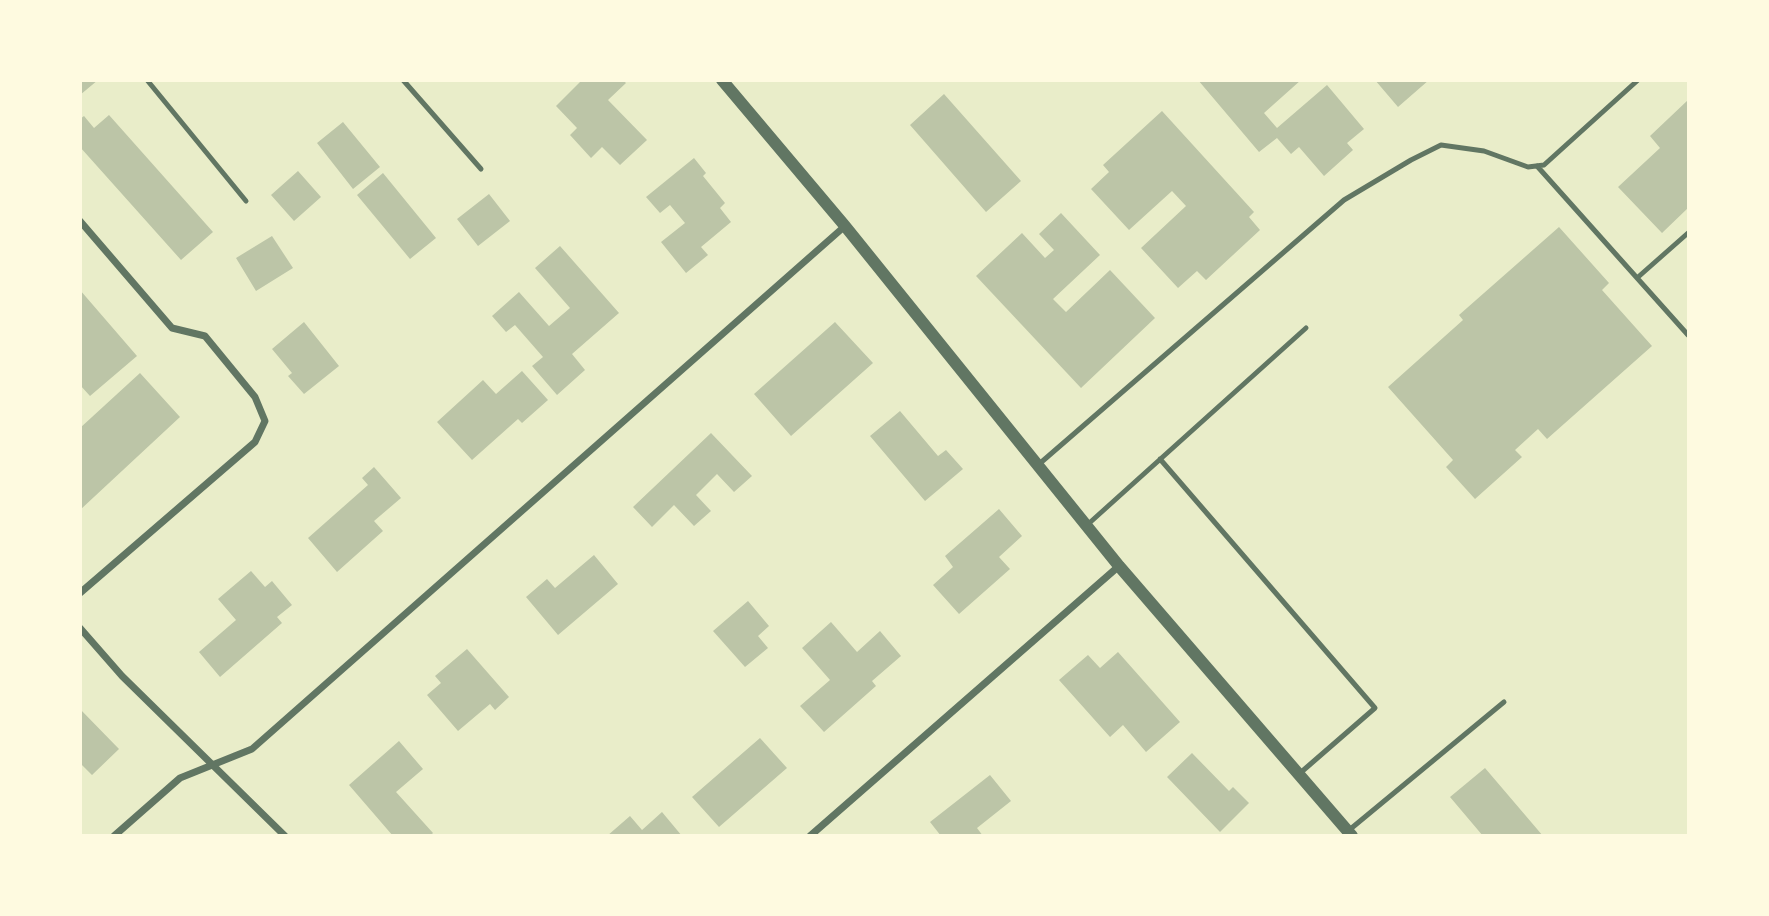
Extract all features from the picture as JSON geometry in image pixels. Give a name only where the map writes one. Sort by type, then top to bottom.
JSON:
[{"type":"street","points":[[722,80],[845,226],[1119,566],[1350,833]]},
{"type":"street","points":[[80,221],[172,328],[205,336],[256,397],[265,421],[255,442],[80,593]]},
{"type":"street","points":[[114,835],[180,778],[252,749],[845,226]]},
{"type":"street","points":[[810,835],[1119,566]]},
{"type":"street","points":[[80,628],[122,676],[285,835]]},
{"type":"lane","points":[[147,80],[246,201]]},
{"type":"lane","points":[[403,80],[481,169]]},
{"type":"lane","points":[[1037,465],[1344,200],[1441,145],[1484,151],[1528,167],[1544,165],[1639,80]]},
{"type":"lane","points":[[1537,166],[1689,335]]},
{"type":"lane","points":[[1637,278],[1689,233]]},
{"type":"lane","points":[[1086,526],[1306,328]]},
{"type":"lane","points":[[1160,459],[1375,708],[1299,774]]},
{"type":"lane","points":[[1350,833],[1504,702]]},
{"type":"building","points":[[80,80],[98,80],[80,95]]},
{"type":"building","points":[[582,80],[623,80],[626,83],[608,100],[647,140],[620,165],[602,147],[591,158],[570,135],[577,128],[556,106]]},
{"type":"building","points":[[1198,80],[1301,80],[1264,113],[1277,128],[1327,85],[1364,129],[1347,143],[1353,150],[1324,176],[1299,147],[1291,154],[1277,138],[1259,152]]},
{"type":"building","points":[[1375,80],[1429,80],[1398,107]]},
{"type":"building","points":[[944,94],[1021,181],[986,212],[910,125]]},
{"type":"building","points":[[1688,100],[1688,208],[1662,233],[1618,187],[1660,148],[1650,136]]},
{"type":"building","points":[[1162,111],[1254,212],[1249,217],[1260,230],[1206,280],[1197,271],[1178,288],[1141,248],[1186,206],[1172,191],[1129,230],[1091,189],[1109,172],[1103,165]]},
{"type":"building","points":[[109,115],[213,232],[181,260],[80,147],[80,119],[84,116],[94,128]]},
{"type":"building","points":[[343,122],[380,167],[353,189],[317,143]]},
{"type":"building","points":[[694,158],[706,173],[703,176],[725,203],[720,208],[731,222],[701,247],[708,255],[686,273],[661,242],[685,223],[670,205],[660,213],[646,197]]},
{"type":"building","points":[[298,171],[321,197],[294,221],[271,195]]},
{"type":"building","points":[[383,173],[436,238],[410,259],[357,195]]},
{"type":"building","points":[[489,194],[510,221],[478,246],[457,219]]},
{"type":"building","points":[[1061,213],[1100,255],[1053,299],[1066,312],[1110,270],[1155,318],[1081,388],[976,276],[1022,233],[1045,258],[1054,250],[1039,234]]},
{"type":"building","points":[[1559,227],[1609,283],[1602,290],[1652,346],[1547,439],[1538,429],[1515,450],[1522,457],[1475,499],[1446,467],[1453,460],[1388,387],[1463,320],[1459,315]]},
{"type":"building","points":[[272,236],[293,268],[256,291],[236,258]]},
{"type":"building","points":[[560,246],[619,313],[572,354],[585,370],[557,395],[532,366],[543,357],[515,325],[506,332],[492,316],[519,292],[549,326],[570,308],[535,268]]},
{"type":"building","points":[[80,290],[137,356],[90,396],[80,385]]},
{"type":"building","points":[[304,322],[339,366],[304,394],[288,376],[292,373],[272,349]]},
{"type":"building","points":[[835,322],[873,363],[791,436],[754,394]]},
{"type":"building","points":[[522,371],[548,400],[522,423],[518,419],[472,460],[437,422],[483,380],[496,394]]},
{"type":"building","points":[[140,373],[180,417],[80,510],[80,428]]},
{"type":"building","points":[[900,411],[938,456],[946,450],[963,469],[925,501],[870,436]]},
{"type":"building","points":[[711,433],[752,476],[734,492],[717,474],[696,495],[711,511],[694,526],[674,505],[652,527],[633,507]]},
{"type":"building","points":[[374,467],[401,498],[374,521],[383,531],[337,572],[308,538],[368,485],[362,478]]},
{"type":"building","points":[[999,509],[1022,536],[999,557],[1010,569],[959,614],[933,585],[953,567],[945,556]]},
{"type":"building","points":[[594,555],[618,584],[558,635],[526,597],[547,579],[555,588]]},
{"type":"building","points":[[251,571],[265,587],[272,581],[292,605],[277,617],[282,623],[220,677],[199,652],[236,620],[218,599]]},
{"type":"building","points":[[748,601],[769,626],[758,636],[768,648],[745,667],[713,631]]},
{"type":"building","points":[[831,622],[857,652],[880,631],[901,656],[872,681],[876,686],[824,732],[800,706],[830,680],[802,648]]},
{"type":"building","points":[[467,649],[509,697],[495,710],[490,704],[458,731],[427,695],[441,683],[435,676]]},
{"type":"building","points":[[1118,652],[1180,722],[1146,752],[1123,725],[1110,737],[1059,680],[1088,655],[1100,668]]},
{"type":"building","points":[[80,709],[119,749],[92,775],[80,763]]},
{"type":"building","points":[[760,738],[787,768],[719,827],[692,797]]},
{"type":"building","points":[[399,741],[423,769],[396,792],[433,833],[430,836],[393,836],[349,785]]},
{"type":"building","points":[[1192,753],[1229,791],[1233,787],[1249,803],[1220,832],[1167,777]]},
{"type":"building","points":[[1485,768],[1543,836],[1483,836],[1450,797]]},
{"type":"building","points":[[990,775],[1011,801],[977,828],[983,836],[941,836],[930,822]]},
{"type":"building","points":[[662,812],[682,836],[607,836],[630,816],[642,830]]}]
